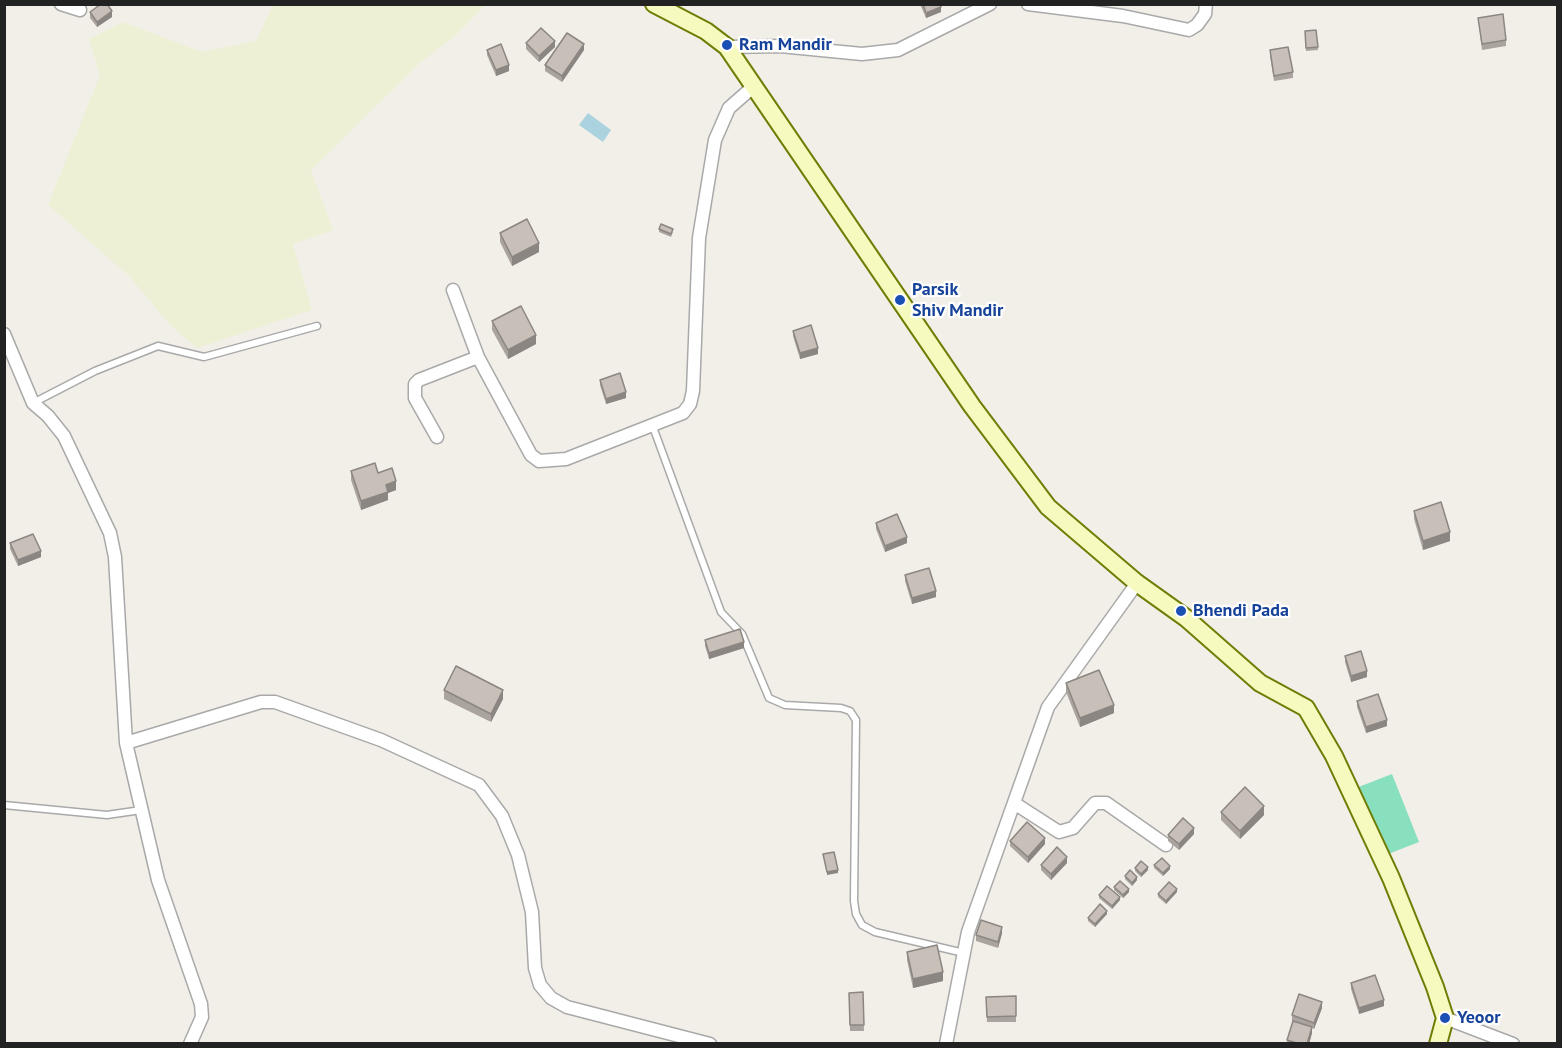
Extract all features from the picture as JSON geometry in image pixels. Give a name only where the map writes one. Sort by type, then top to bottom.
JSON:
[{"type":"street","points":[[60,4],[80,10]]},
{"type":"street","points":[[727,47],[780,45],[862,54],[898,50],[990,4]]},
{"type":"street","points":[[1028,4],[1123,16],[1189,30],[1197,25],[1205,14],[1206,4]]},
{"type":"street","points":[[661,6],[706,31],[727,47],[972,406],[1048,507],[1137,583],[1186,618],[1260,683],[1306,708],[1317,724],[1391,878],[1445,1018],[1438,1044]]},
{"type":"street","points":[[453,290],[478,357],[531,455],[539,461],[566,459],[653,427],[683,413],[690,404],[693,392],[699,238],[715,140],[729,108],[753,86]]},
{"type":"street","points":[[4,334],[33,403],[48,416],[64,436],[110,533],[116,568],[126,743],[158,880],[201,1004],[202,1017],[190,1044]]},
{"type":"street","points":[[437,437],[415,398],[415,384],[419,380],[478,357]]},
{"type":"street","points":[[946,1044],[968,932],[1048,707],[1137,583]]},
{"type":"street","points":[[126,743],[261,702],[276,702],[381,740],[479,785],[502,816],[518,855],[532,912],[535,968],[540,985],[551,998],[567,1007],[710,1044]]},
{"type":"street","points":[[1014,803],[1059,832],[1073,828],[1095,803],[1106,803],[1166,845]]},
{"type":"street","points":[[1445,1018],[1513,1044]]},
{"type":"lane","points":[[33,403],[95,371],[158,346],[204,357],[317,326]]},
{"type":"lane","points":[[653,427],[721,612],[742,634],[769,698],[785,705],[841,708],[850,711],[856,720],[854,901],[856,915],[862,925],[875,932],[964,953]]},
{"type":"lane","points":[[4,806],[106,814],[142,810]]},
{"type":"green space","points":[[273,5],[485,5],[455,36],[420,63],[311,170],[333,230],[293,244],[312,310],[197,348],[170,325],[129,276],[48,205],[100,75],[89,39],[123,22],[202,52],[256,41]]},
{"type":"green space","points":[[1392,774],[1419,842],[1383,856],[1356,788]]},
{"type":"water","points":[[588,113],[611,130],[603,142],[579,125]]},
{"type":"building","points":[[101,4],[107,4],[112,11],[97,22],[90,12]]},
{"type":"building","points":[[923,4],[940,4],[941,7],[926,13]]},
{"type":"building","points":[[1503,14],[1506,40],[1482,44],[1478,18]]},
{"type":"building","points":[[541,28],[555,41],[539,56],[526,43]]},
{"type":"building","points":[[1316,30],[1318,47],[1306,48],[1305,31]]},
{"type":"building","points":[[567,33],[584,44],[562,76],[545,65]]},
{"type":"building","points":[[501,44],[509,65],[496,70],[487,50]]},
{"type":"building","points":[[1288,47],[1293,72],[1274,76],[1270,50]]},
{"type":"building","points":[[527,219],[539,243],[512,257],[500,233]]},
{"type":"building","points":[[661,224],[673,229],[671,234],[659,229]]},
{"type":"building","points":[[521,306],[536,335],[508,350],[492,321]]},
{"type":"building","points":[[811,325],[818,348],[800,353],[793,331]]},
{"type":"building","points":[[620,373],[626,392],[606,399],[600,380]]},
{"type":"building","points":[[375,463],[378,473],[392,468],[396,481],[386,485],[388,492],[361,501],[351,471]]},
{"type":"building","points":[[1441,502],[1450,532],[1423,541],[1414,511]]},
{"type":"building","points":[[897,514],[907,537],[885,546],[876,523]]},
{"type":"building","points":[[33,534],[41,551],[18,560],[10,543]]},
{"type":"building","points":[[929,568],[936,591],[912,598],[905,575]]},
{"type":"building","points":[[740,629],[744,642],[709,653],[705,640]]},
{"type":"building","points":[[1361,651],[1367,671],[1351,676],[1345,656]]},
{"type":"building","points":[[456,666],[503,690],[491,714],[444,690]]},
{"type":"building","points":[[1099,670],[1114,705],[1080,718],[1066,683]]},
{"type":"building","points":[[1378,694],[1387,720],[1366,727],[1357,701]]},
{"type":"building","points":[[1245,787],[1264,806],[1240,831],[1221,812]]},
{"type":"building","points":[[1183,818],[1194,828],[1179,844],[1168,835]]},
{"type":"building","points":[[1027,822],[1045,838],[1028,857],[1010,841]]},
{"type":"building","points":[[1057,847],[1067,857],[1051,874],[1041,865]]},
{"type":"building","points":[[834,852],[838,870],[827,872],[823,854]]},
{"type":"building","points":[[1162,858],[1170,866],[1163,873],[1154,865]]},
{"type":"building","points":[[1141,861],[1148,867],[1141,874],[1135,868]]},
{"type":"building","points":[[1130,870],[1137,877],[1132,883],[1125,876]]},
{"type":"building","points":[[1120,881],[1129,889],[1123,895],[1114,887]]},
{"type":"building","points":[[1169,882],[1177,889],[1166,901],[1158,894]]},
{"type":"building","points":[[1107,886],[1120,897],[1112,906],[1099,895]]},
{"type":"building","points":[[1100,904],[1107,911],[1095,924],[1088,918]]},
{"type":"building","points":[[981,920],[1002,927],[998,942],[976,935]]},
{"type":"building","points":[[937,945],[943,972],[913,979],[907,952]]},
{"type":"building","points":[[1375,975],[1384,1000],[1359,1008],[1351,983]]},
{"type":"building","points":[[863,992],[864,1025],[850,1025],[849,993]]},
{"type":"building","points":[[1299,994],[1322,1002],[1314,1023],[1292,1015]]},
{"type":"building","points":[[1016,996],[1016,1016],[987,1017],[986,997]]},
{"type":"building","points":[[1293,1021],[1312,1027],[1307,1044],[1287,1040]]},
{"type":"place","name":"Ram Mandir","points":[[727,45]]},
{"type":"place","name":"Parsik Shiv Mandir","points":[[900,300]]},
{"type":"place","name":"Bhendi Pada","points":[[1181,611]]},
{"type":"place","name":"Yeoor","points":[[1445,1018]]}]
